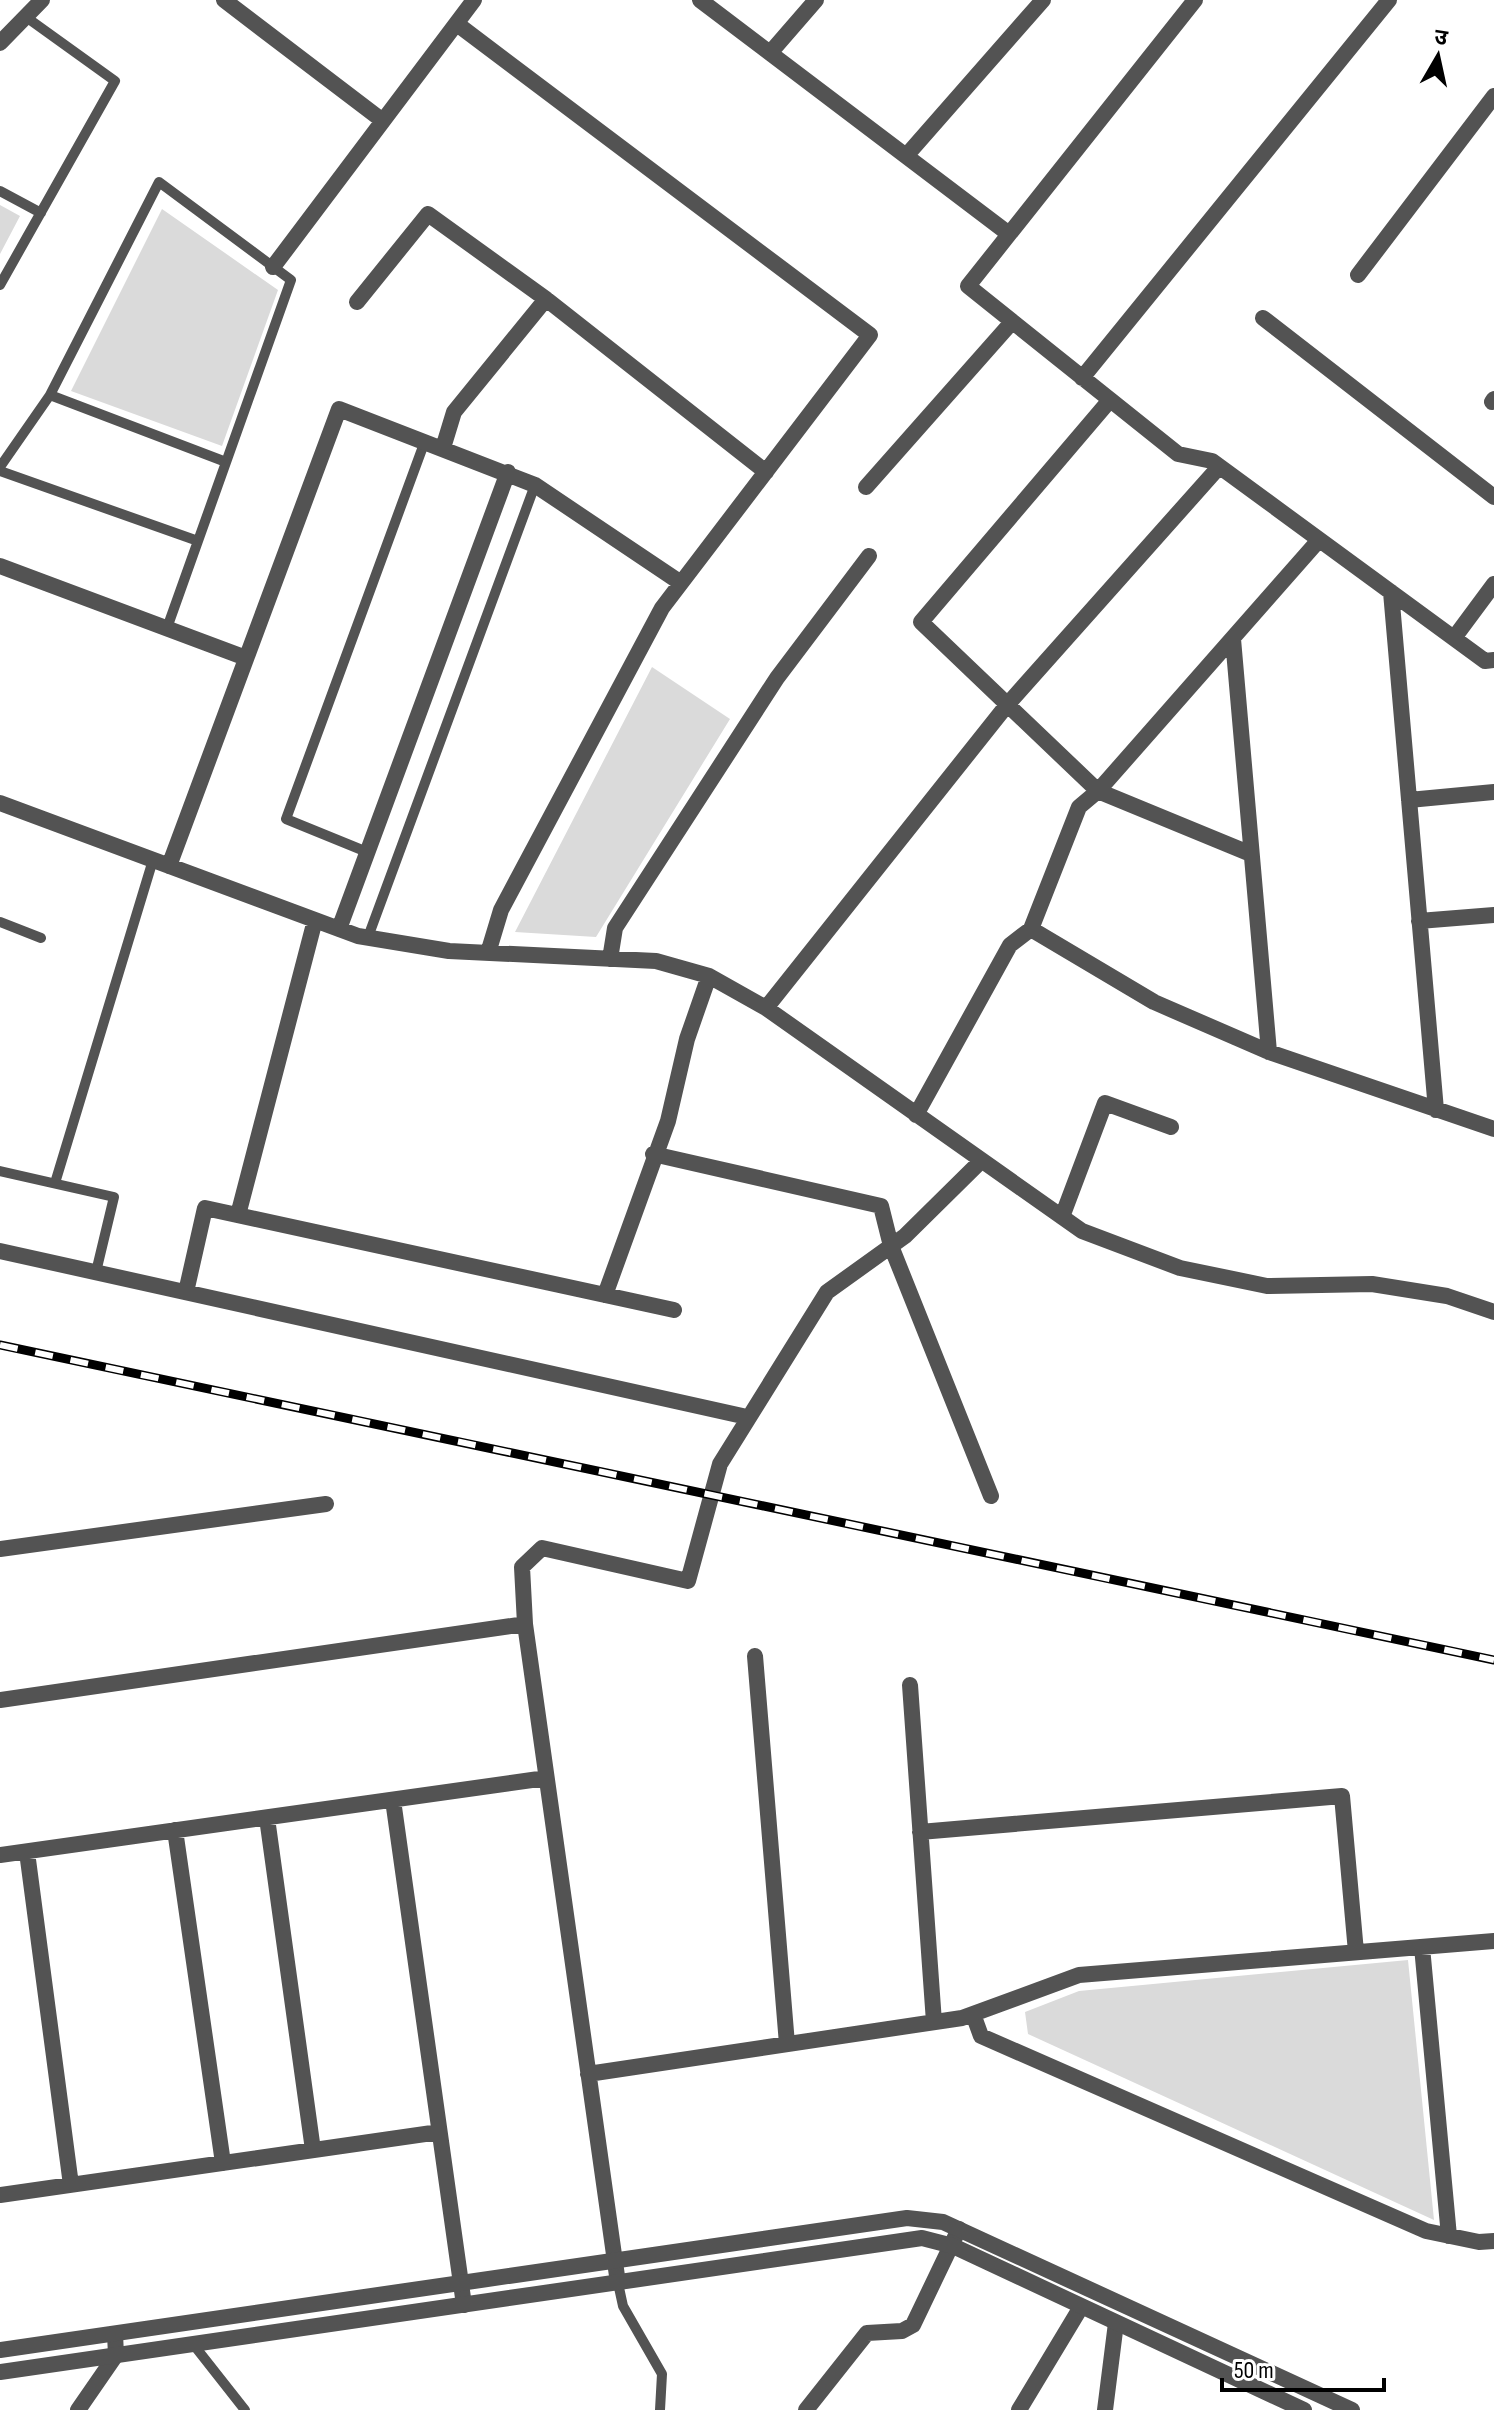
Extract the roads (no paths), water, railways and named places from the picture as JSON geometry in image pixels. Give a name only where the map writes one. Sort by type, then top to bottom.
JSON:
[{"type":"street","points":[[0,43],[42,0]]},
{"type":"street","points":[[224,0],[383,121]]},
{"type":"street","points":[[700,0],[1009,234]]},
{"type":"street","points":[[770,53],[816,0]]},
{"type":"street","points":[[906,156],[1043,0]]},
{"type":"street","points":[[1195,0],[968,286],[1178,454],[1212,461],[1485,661],[1494,660]]},
{"type":"street","points":[[1082,378],[1389,0]]},
{"type":"street","points":[[273,267],[457,24],[470,1]]},
{"type":"street","points":[[457,24],[870,335],[662,608],[501,910],[488,953]]},
{"type":"street","points":[[1358,275],[1494,96]]},
{"type":"street","points":[[357,302],[428,214],[546,299],[766,472]]},
{"type":"street","points":[[443,448],[454,412],[546,299]]},
{"type":"street","points":[[1263,318],[1494,497]]},
{"type":"street","points":[[866,487],[1012,322]]},
{"type":"street","points":[[1110,400],[921,622],[1098,791],[1251,854]]},
{"type":"street","points":[[161,863],[246,658],[339,409],[535,485],[681,583]]},
{"type":"street","points":[[766,1008],[1007,705],[1219,467]]},
{"type":"street","points":[[339,929],[508,472]]},
{"type":"street","points":[[916,1115],[1010,945],[1031,929],[1079,807],[1098,791],[1319,540]]},
{"type":"street","points":[[610,959],[615,928],[777,678],[869,556]]},
{"type":"street","points":[[0,566],[246,658]]},
{"type":"street","points":[[1454,638],[1494,584]]},
{"type":"street","points":[[1391,592],[1436,1110]]},
{"type":"street","points":[[1233,639],[1269,1052]]},
{"type":"street","points":[[1409,800],[1494,792]]},
{"type":"street","points":[[0,803],[339,929],[368,937],[449,951],[656,961],[709,976],[766,1008],[1082,1231],[1180,1268],[1267,1286],[1372,1284],[1447,1296],[1494,1312]]},
{"type":"street","points":[[1419,921],[1494,915]]},
{"type":"street","points":[[238,1215],[315,920]]},
{"type":"street","points":[[1031,929],[1154,1002],[1269,1052],[1494,1129]]},
{"type":"street","points":[[605,1295],[653,1154],[668,1121],[687,1039],[709,976]]},
{"type":"street","points":[[1062,1217],[1105,1103],[1171,1127]]},
{"type":"street","points":[[653,1154],[881,1206],[891,1246],[991,1496]]},
{"type":"street","points":[[618,2283],[525,1624],[522,1567],[542,1548],[688,1581],[720,1464],[827,1292],[891,1246],[981,1161]]},
{"type":"street","points":[[186,1292],[205,1208],[674,1310]]},
{"type":"street","points":[[0,1251],[747,1417]]},
{"type":"street","points":[[0,1549],[326,1504]]},
{"type":"street","points":[[0,1700],[525,1624]]},
{"type":"street","points":[[755,1656],[787,2044]]},
{"type":"street","points":[[910,1685],[934,2022]]},
{"type":"street","points":[[0,1855],[546,1778]]},
{"type":"street","points":[[920,1832],[1342,1796],[1356,1952]]},
{"type":"street","points":[[393,1800],[464,2305]]},
{"type":"street","points":[[267,1818],[313,2150]]},
{"type":"street","points":[[175,1830],[223,2163]]},
{"type":"street","points":[[27,1852],[71,2185]]},
{"type":"street","points":[[588,2074],[934,2022],[973,2014],[1079,1975],[1494,1941]]},
{"type":"street","points":[[1422,1947],[1449,2236]]},
{"type":"street","points":[[973,2014],[981,2036],[1426,2231],[1479,2242],[1494,2241]]},
{"type":"street","points":[[0,2195],[439,2132]]},
{"type":"street","points":[[0,2350],[907,2218],[943,2222],[1327,2405],[1352,2410]]},
{"type":"street","points":[[806,2410],[867,2333],[902,2331],[913,2325],[959,2229]]},
{"type":"street","points":[[0,2372],[922,2238],[953,2246],[1304,2410]]},
{"type":"street","points":[[1019,2410],[1081,2307]]},
{"type":"street","points":[[1105,2410],[1116,2323]]},
{"type":"street","points":[[78,2410],[116,2355],[115,2334]]},
{"type":"lane","points":[[0,285],[115,81],[26,17]]},
{"type":"lane","points":[[167,628],[198,541],[226,462],[291,280],[159,182],[50,395],[0,469],[198,541]]},
{"type":"lane","points":[[0,191],[41,213]]},
{"type":"lane","points":[[50,395],[226,462]]},
{"type":"lane","points":[[367,852],[286,819],[425,441]]},
{"type":"lane","points":[[368,937],[535,485]]},
{"type":"lane","points":[[55,1183],[161,863]]},
{"type":"lane","points":[[0,922],[41,938]]},
{"type":"lane","points":[[0,1171],[114,1197],[96,1272]]},
{"type":"lane","points":[[618,2283],[623,2306],[662,2374],[660,2410]]},
{"type":"lane","points":[[193,2344],[245,2410]]},
{"type":"railway","points":[[0,1345],[1494,1660]]}]
